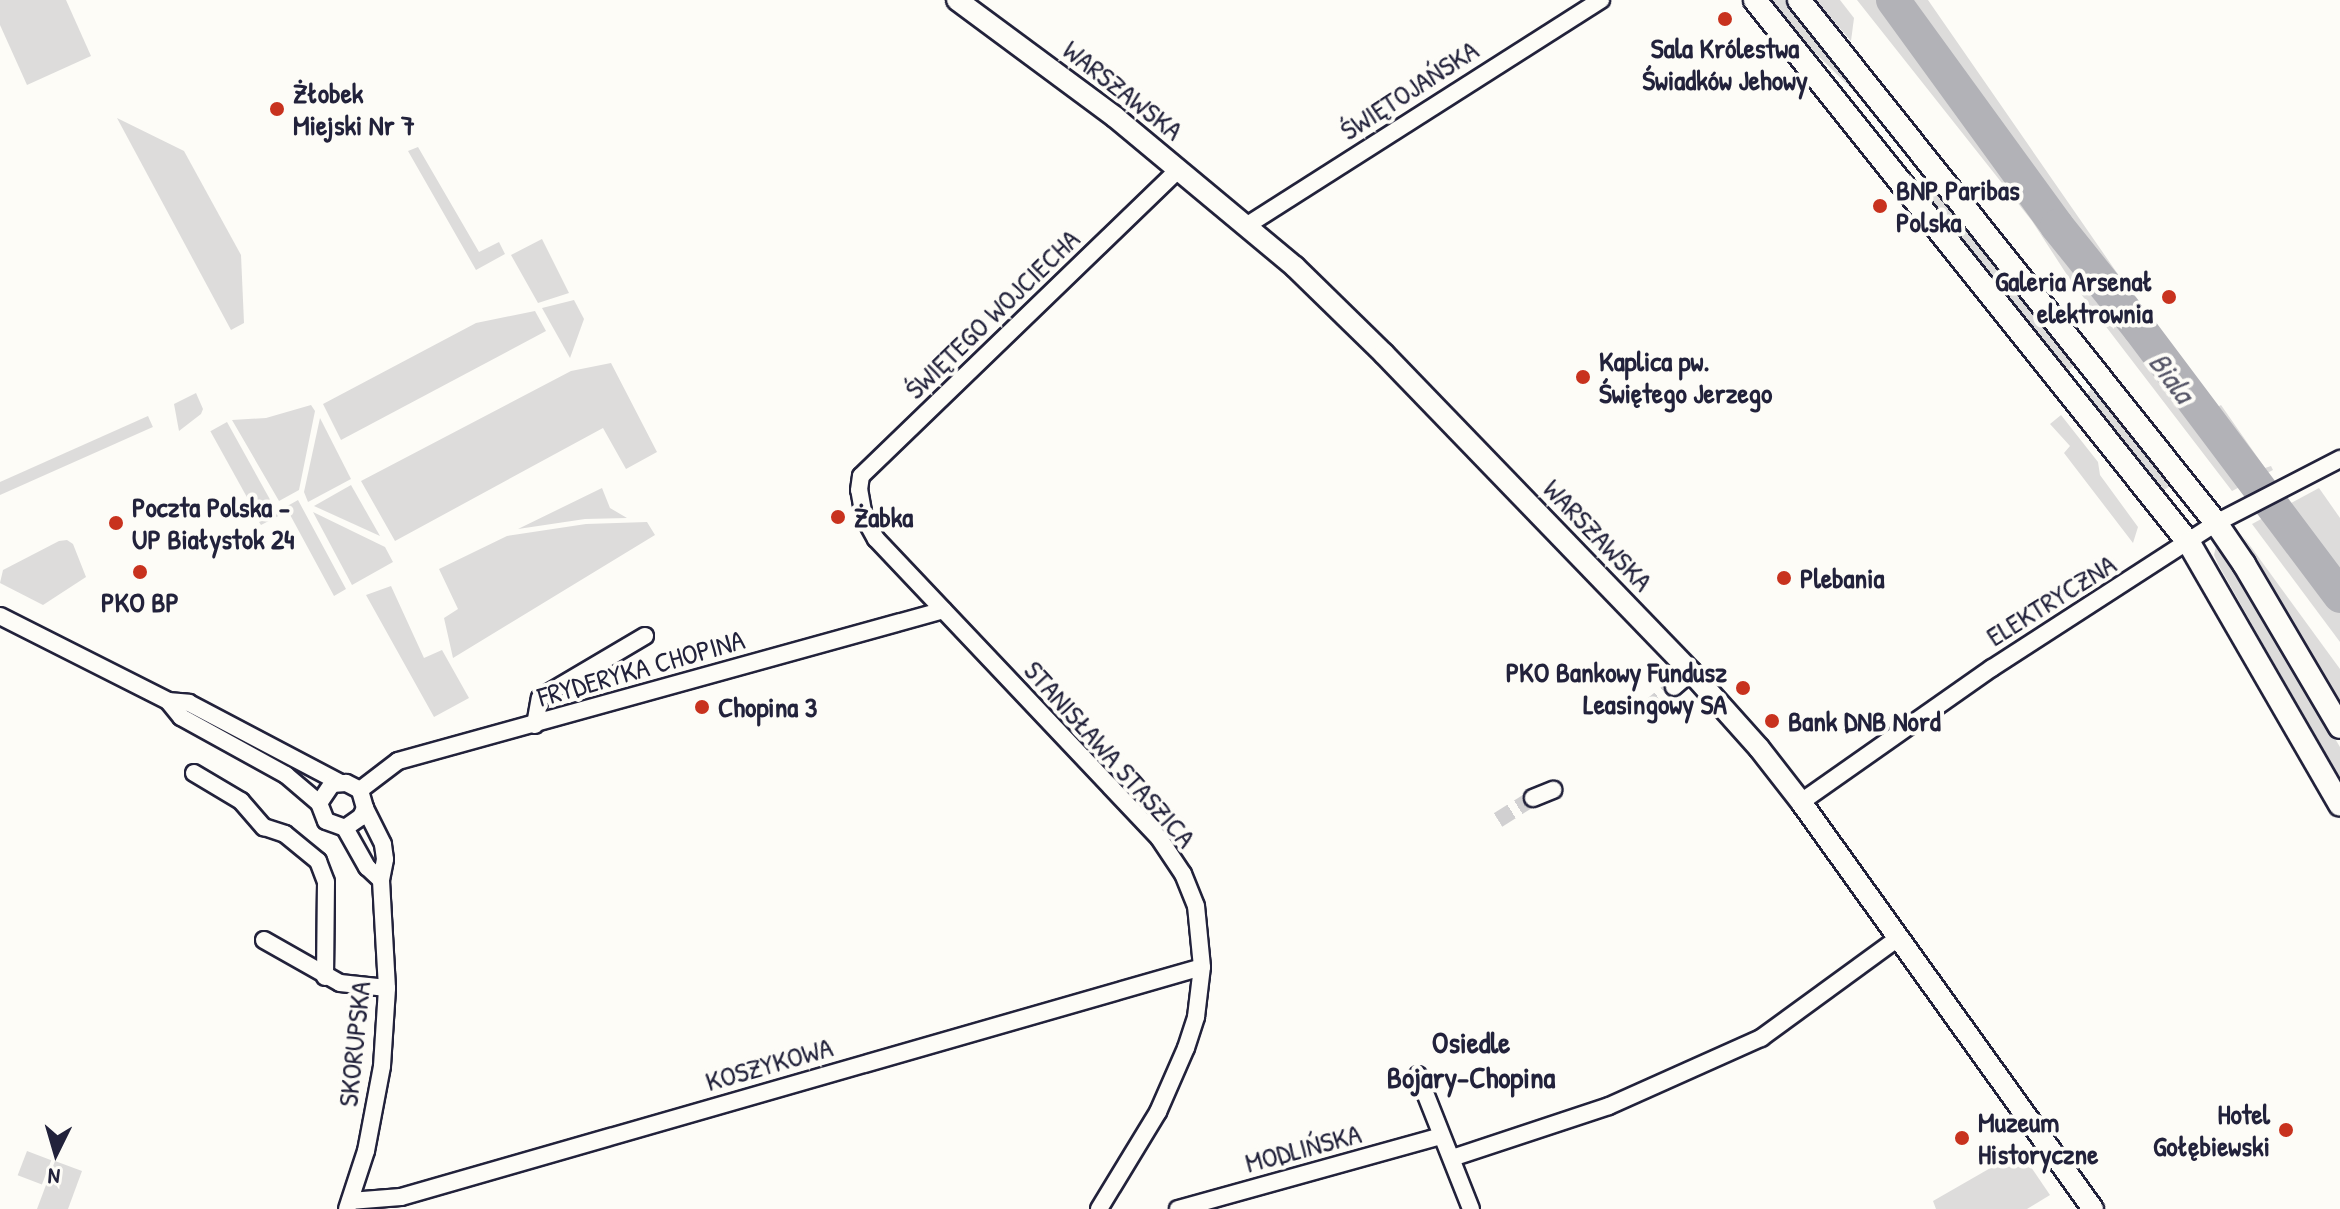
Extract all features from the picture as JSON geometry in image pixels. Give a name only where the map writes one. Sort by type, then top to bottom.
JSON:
[{"type":"main road","points":[[1755,0],[2189,543],[2340,805]]},
{"type":"main road","points":[[1799,0],[2216,523],[2244,564],[2340,727]]},
{"type":"main road","points":[[1900,182],[1908,184],[1921,178],[1927,158]]},
{"type":"street","name":"WARSZAWSKA","points":[[957,0],[1179,169],[1295,267],[1384,354],[1691,672],[1759,748],[1801,802],[2093,1209]]},
{"type":"street","name":"ŚWIĘTOJAŃSKA","points":[[1246,226],[1601,0]]},
{"type":"street","name":"ŚWIĘTEGO WOJCIECHA","points":[[859,503],[861,476],[1179,169]]},
{"type":"street","name":"ELEKTRYCZNA","points":[[1801,802],[1992,668],[2216,523],[2340,459]]},
{"type":"street","name":"STANISŁAWA STASZICA","points":[[859,503],[876,539],[1159,838],[1183,874],[1196,906],[1202,967],[1196,1017],[1158,1112],[1099,1209]]},
{"type":"street","name":"FRYDERYKA CHOPINA","points":[[360,790],[398,761],[944,610]]},
{"type":"street","points":[[0,616],[168,701],[189,703],[360,790],[365,808],[354,824],[345,828]]},
{"type":"street","points":[[535,725],[540,698],[645,636]]},
{"type":"street","points":[[1674,687],[1691,672]]},
{"type":"street","points":[[168,701],[181,717],[286,775],[319,803],[326,821],[345,828],[367,867],[381,880]]},
{"type":"street","points":[[194,773],[241,801],[264,827],[285,834],[318,861],[326,882],[325,977]]},
{"type":"street","points":[[319,803],[326,789],[339,782]]},
{"type":"street","points":[[1533,798],[1553,790]]},
{"type":"street","name":"SKORUPSKA","points":[[349,1205],[375,1109],[387,988],[381,880],[385,859],[383,844],[365,808]]},
{"type":"street","points":[[1452,1158],[1609,1106],[1761,1038],[1898,938]]},
{"type":"street","points":[[264,940],[325,977],[353,986],[387,988]]},
{"type":"street","name":"KOSZYKOWA","points":[[349,1205],[401,1197],[1202,967]]},
{"type":"street","points":[[1418,1075],[1471,1209]]},
{"type":"street","name":"MODLIŃSKA","points":[[1178,1209],[1441,1136]]},
{"type":"shaded area","points":[[0,0],[66,0],[91,56],[27,85],[0,25]]},
{"type":"shaded area","points":[[1770,0],[1785,0],[1915,163],[1853,90],[1808,46]]},
{"type":"shaded area","points":[[1815,0],[1840,0],[1854,18],[1851,41]]},
{"type":"shaded area","points":[[1857,0],[1928,0],[2212,410],[2221,405],[2265,468],[2271,466],[2273,470],[2232,491],[2071,281],[2032,221]]},
{"type":"shaded area","points":[[117,118],[184,151],[241,255],[244,323],[231,330]]},
{"type":"shaded area","points":[[418,147],[479,252],[499,242],[505,254],[476,270],[408,151]]},
{"type":"shaded area","points":[[1933,185],[2077,363],[2068,371],[1924,193]]},
{"type":"shaded area","points":[[542,239],[569,293],[538,303],[511,255]]},
{"type":"shaded area","points":[[574,300],[584,319],[570,358],[542,308]]},
{"type":"shaded area","points":[[535,311],[546,331],[341,440],[323,404],[476,323]]},
{"type":"shaded area","points":[[611,363],[657,452],[626,469],[603,428],[395,541],[361,481],[571,371]]},
{"type":"shaded area","points":[[2092,388],[2173,484],[2161,492],[2086,395]]},
{"type":"shaded area","points":[[196,393],[203,409],[201,414],[179,431],[174,404]]},
{"type":"shaded area","points":[[311,405],[315,411],[299,490],[279,501],[232,420],[266,418]]},
{"type":"shaded area","points":[[2061,415],[2098,462],[2100,475],[2138,527],[2133,543],[2064,453],[2070,446],[2050,424]]},
{"type":"shaded area","points":[[148,416],[153,427],[0,495],[0,482]]},
{"type":"shaded area","points":[[320,418],[351,479],[308,502],[304,492]]},
{"type":"shaded area","points":[[227,422],[272,503],[255,513],[210,431]]},
{"type":"shaded area","points":[[351,485],[380,536],[314,506]]},
{"type":"shaded area","points":[[602,488],[610,508],[627,518],[585,519],[518,529]]},
{"type":"shaded area","points":[[2319,488],[2340,518],[2340,642],[2252,524]]},
{"type":"shaded area","points":[[298,500],[346,589],[334,596],[288,511],[261,525],[259,522]]},
{"type":"shaded area","points":[[313,512],[385,547],[393,562],[352,585]]},
{"type":"shaded area","points":[[647,522],[655,535],[453,658],[444,618],[458,609],[439,569],[507,536],[586,524]]},
{"type":"shaded area","points":[[2243,536],[2340,669],[2340,701]]},
{"type":"shaded area","points":[[67,540],[73,544],[86,577],[43,605],[0,583],[3,570],[59,541]]},
{"type":"shaded area","points":[[2217,542],[2340,747],[2340,780],[2218,564],[2214,555]]},
{"type":"shaded area","points":[[391,586],[424,658],[442,650],[469,698],[434,717],[366,595]]},
{"type":"shaded area","points":[[27,1151],[51,1160],[42,1185],[18,1175]]},
{"type":"shaded area","points":[[2020,1151],[2050,1195],[2027,1209],[1936,1209],[1933,1201]]},
{"type":"shaded area","points":[[55,1161],[82,1171],[68,1209],[37,1209]]},
{"type":"waterway","name":"Biala","points":[[1893,0],[2057,226],[2139,328],[2340,596]]},
{"type":"tunnel","points":[[1647,709],[1674,687]]},
{"type":"tunnel","points":[[1498,820],[1533,798]]},
{"type":"place","name":"Sala Królestwa Świadków Jehowy","points":[[1725,19]]},
{"type":"place","name":"Żłobek Miejski Nr 7","points":[[277,109]]},
{"type":"place","name":"BNP Paribas Polska","points":[[1880,206]]},
{"type":"place","name":"Galeria Arsenał elektrownia","points":[[2169,297]]},
{"type":"place","name":"Kaplica pw. Świętego Jerzego","points":[[1583,377]]},
{"type":"place","name":"Żabka","points":[[838,517]]},
{"type":"place","name":"Poczta Polska - UP Białystok 24","points":[[116,523]]},
{"type":"place","name":"PKO BP","points":[[140,572]]},
{"type":"place","name":"Plebania","points":[[1784,578]]},
{"type":"place","name":"PKO Bankowy Fundusz Leasingowy SA","points":[[1743,688]]},
{"type":"place","name":"Chopina 3","points":[[702,707]]},
{"type":"place","name":"Bank DNB Nord","points":[[1772,721]]},
{"type":"place","name":"Hotel Gołębiewski","points":[[2286,1130]]},
{"type":"place","name":"Muzeum Historyczne","points":[[1962,1138]]},
{"type":"district","name":"Osiedle Bojary-Chopina","points":[[1471,1059]]}]
